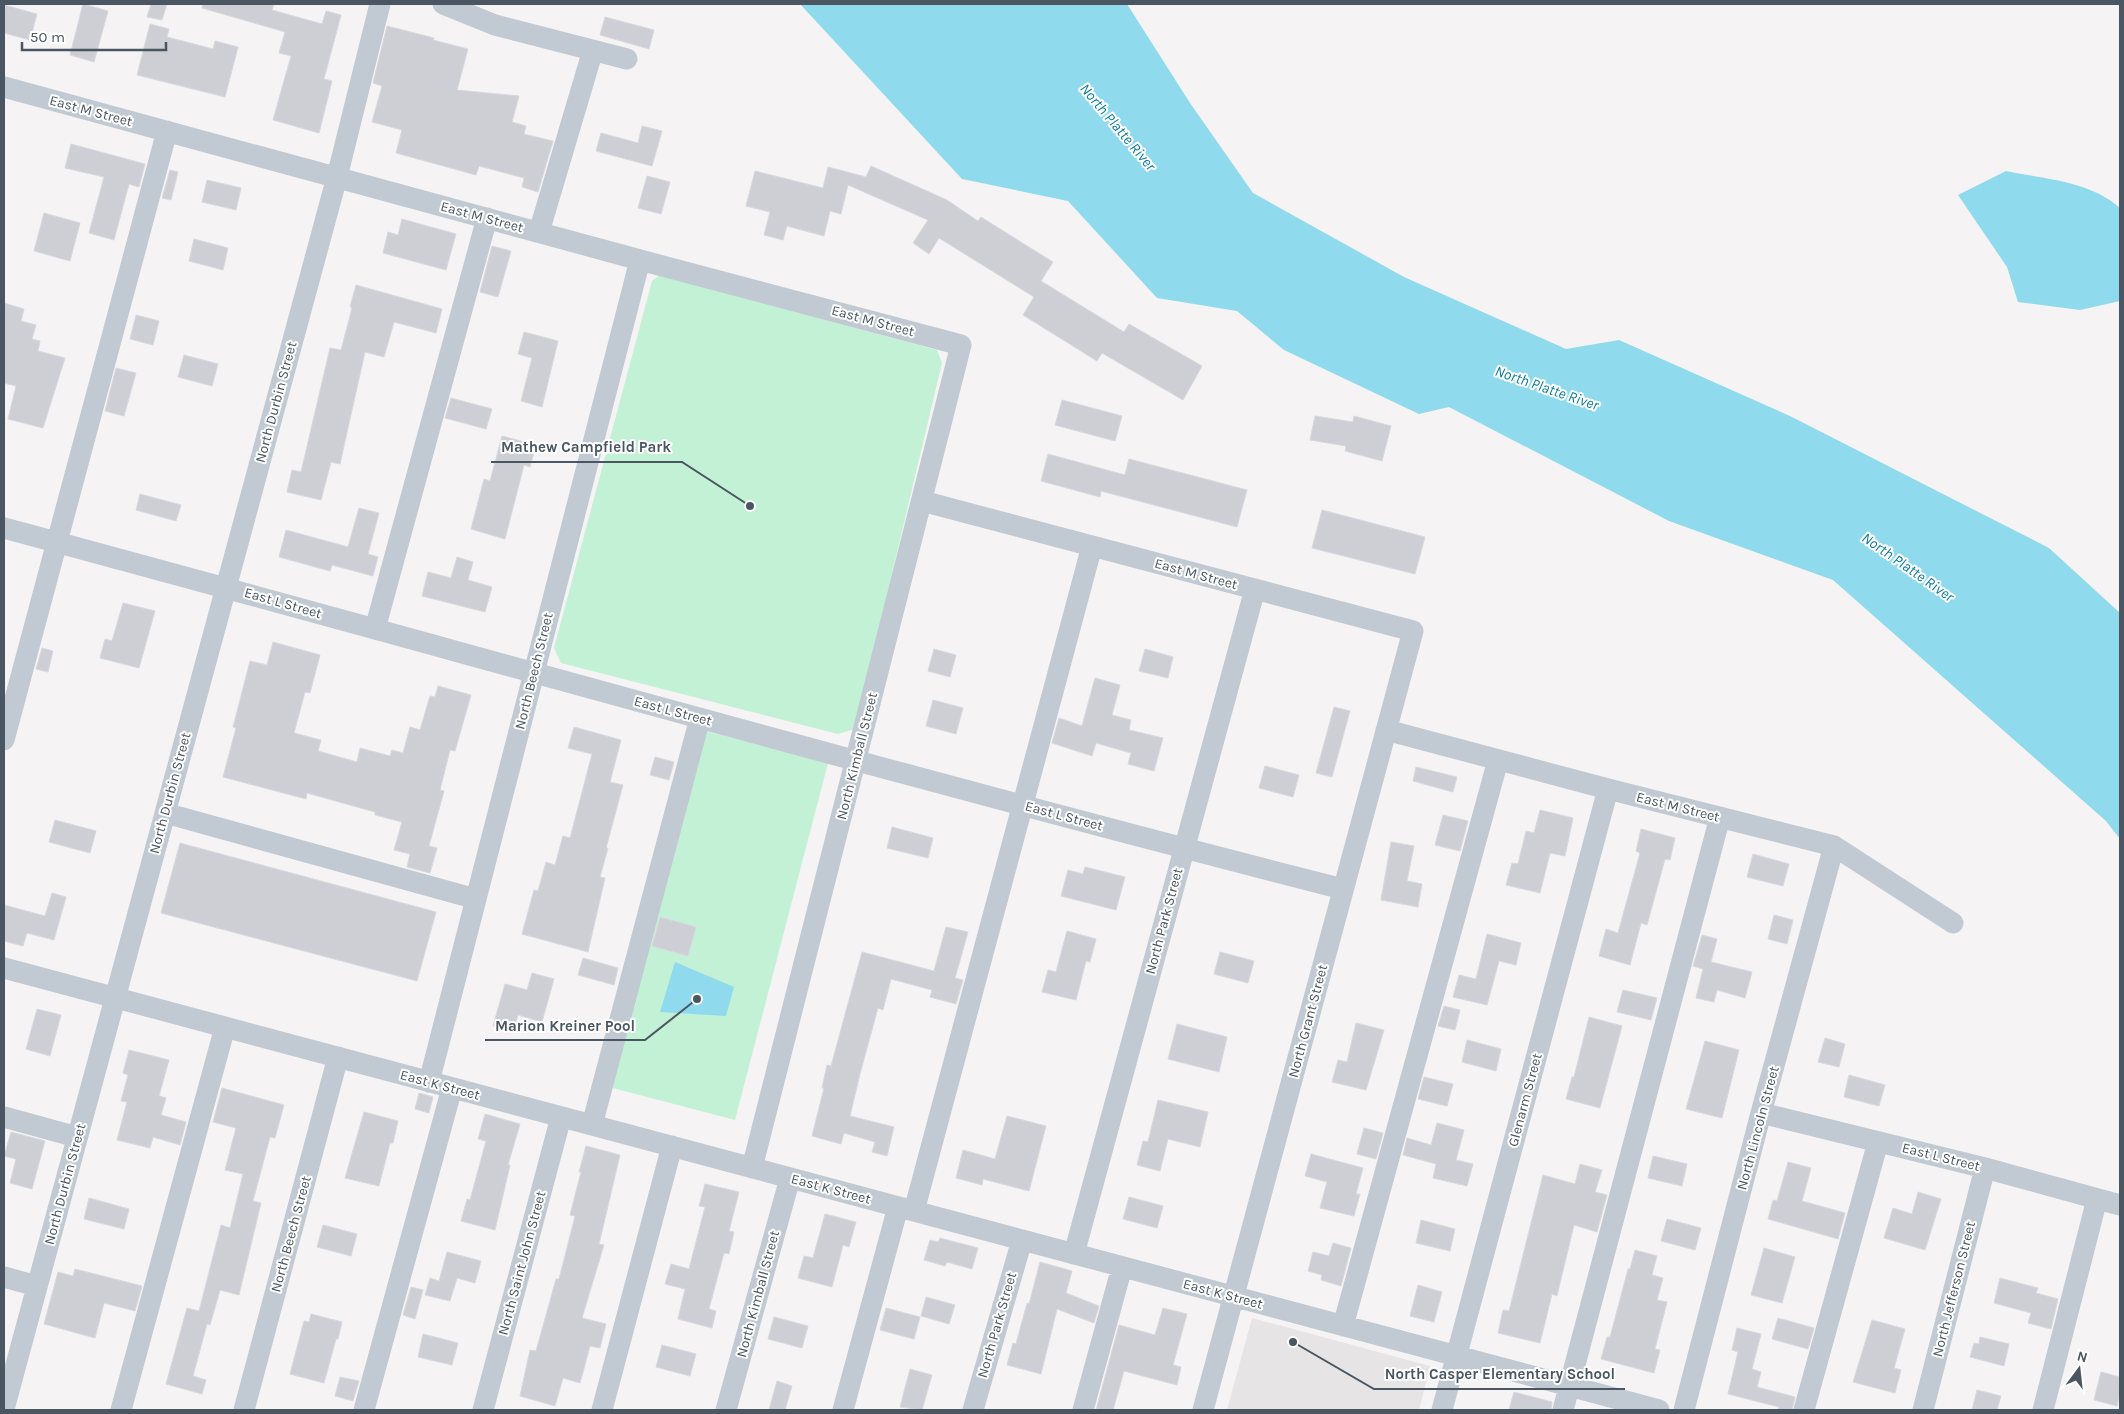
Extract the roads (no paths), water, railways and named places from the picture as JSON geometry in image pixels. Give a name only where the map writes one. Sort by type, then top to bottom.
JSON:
[{"type":"street","name":"North Durbin Street","points":[[4,1409],[337,177],[380,4]]},
{"type":"street","points":[[443,4],[495,25],[627,58]]},
{"type":"street","points":[[538,232],[594,50]]},
{"type":"street","name":"East M Street","points":[[4,87],[961,345]]},
{"type":"street","points":[[4,740],[167,131]]},
{"type":"street","points":[[375,629],[486,218]]},
{"type":"street","name":"North Beech Street","points":[[429,1082],[640,260]]},
{"type":"street","name":"North Kimball Street","points":[[752,1168],[961,345]]},
{"type":"street","name":"East M Street","points":[[922,501],[1412,631]]},
{"type":"street","name":"East L Street","points":[[4,528],[226,587],[856,761],[1343,889]]},
{"type":"street","points":[[843,1410],[906,1209],[1023,805],[1092,546]]},
{"type":"street","name":"North Park Street","points":[[1074,1254],[1255,589]]},
{"type":"street","name":"North Grant Street","points":[[1203,1410],[1412,631]]},
{"type":"street","points":[[592,1125],[700,718]]},
{"type":"street","name":"East M Street","points":[[1386,730],[1834,846],[1952,923]]},
{"type":"street","points":[[1343,1326],[1498,760]]},
{"type":"street","name":"Glenarm Street","points":[[1442,1410],[1608,789]]},
{"type":"street","points":[[165,813],[476,899]]},
{"type":"street","points":[[1563,1410],[1720,817]]},
{"type":"street","name":"North Lincoln Street","points":[[1684,1410],[1761,1113],[1834,846]]},
{"type":"street","name":"East K Street","points":[[4,968],[1659,1410]]},
{"type":"street","points":[[121,1410],[225,1027]]},
{"type":"street","name":"North Beech Street","points":[[244,1410],[338,1057]]},
{"type":"street","points":[[364,1410],[452,1088]]},
{"type":"street","name":"East L Street","points":[[1761,1113],[1985,1168],[2120,1205]]},
{"type":"street","points":[[4,1117],[77,1137]]},
{"type":"street","name":"North Saint John Street","points":[[484,1410],[561,1117]]},
{"type":"street","points":[[1804,1410],[1878,1142]]},
{"type":"street","points":[[602,1410],[672,1146]]},
{"type":"street","name":"North Jefferson Street","points":[[1923,1410],[1985,1168]]},
{"type":"street","name":"North Kimball Street","points":[[726,1410],[790,1178]]},
{"type":"street","points":[[2043,1410],[2097,1199]]},
{"type":"street","name":"North Park Street","points":[[973,1410],[1022,1240]]},
{"type":"street","points":[[1083,1410],[1122,1267]]},
{"type":"street","points":[[4,1277],[37,1286]]},
{"type":"water","name":"North Platte River","points":[[800,4],[1127,4],[1190,103],[1253,193],[1404,277],[1566,349],[1619,340],[1790,416],[2049,548],[2120,613],[2120,839],[2106,821],[1833,580],[1669,521],[1449,407],[1419,414],[1284,350],[1237,311],[1157,298],[1068,201],[962,179]]},
{"type":"water","points":[[2006,171],[2066,182],[2095,192],[2120,208],[2120,301],[2080,310],[2018,302],[2007,267],[1958,195]]},
{"type":"water","points":[[675,962],[734,987],[726,1016],[660,1012]]},
{"type":"place","name":"Mathew Campfield Park","points":[[750,506]]},
{"type":"place","name":"Marion Kreiner Pool","points":[[697,999]]},
{"type":"place","name":"North Casper Elementary School","points":[[1293,1342]]}]
